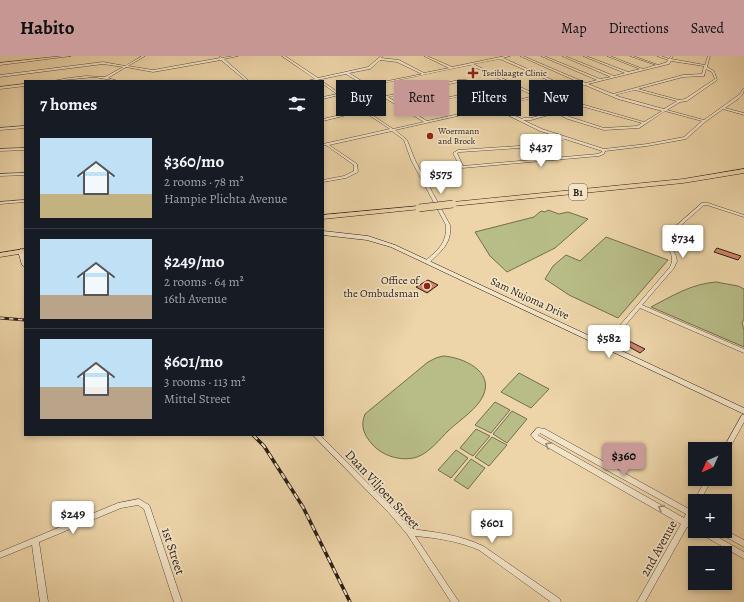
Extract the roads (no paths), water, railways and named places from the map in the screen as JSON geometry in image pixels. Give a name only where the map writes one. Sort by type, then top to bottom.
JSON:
[{"type":"highway","name":"B1","points":[[324,217],[683,181],[744,171]]},
{"type":"highway","points":[[0,256],[23,253]]},
{"type":"main road","name":"Sam Nujoma Drive","points":[[324,233],[368,238],[393,246],[744,411]]},
{"type":"street","points":[[0,64],[70,56]]},
{"type":"street","points":[[105,78],[144,56]]},
{"type":"street","points":[[219,56],[247,80]]},
{"type":"street","points":[[0,76],[99,63],[153,71],[237,56]]},
{"type":"street","points":[[283,56],[318,80],[369,68],[380,60],[382,56]]},
{"type":"street","points":[[425,56],[451,68]]},
{"type":"street","points":[[494,56],[550,80]]},
{"type":"street","points":[[386,82],[509,56]]},
{"type":"street","points":[[521,56],[612,95],[704,121]]},
{"type":"street","points":[[542,56],[600,80]]},
{"type":"street","points":[[563,56],[614,76]]},
{"type":"street","points":[[584,56],[628,73]]},
{"type":"street","points":[[608,56],[643,69]]},
{"type":"street","points":[[631,56],[658,66]]},
{"type":"street","points":[[565,116],[604,129],[638,127],[662,110],[679,101],[686,100],[716,79],[713,72],[706,67],[658,56]]},
{"type":"street","points":[[585,83],[658,66],[670,62],[672,56]]},
{"type":"street","points":[[612,95],[683,76],[703,75],[708,56]]},
{"type":"street","points":[[55,57],[56,68]]},
{"type":"street","points":[[380,60],[398,61],[424,74]]},
{"type":"street","points":[[470,64],[504,80]]},
{"type":"street","points":[[348,73],[359,80]]},
{"type":"street","points":[[62,80],[85,77],[113,80]]},
{"type":"street","points":[[386,97],[457,81]]},
{"type":"street","points":[[324,84],[336,92]]},
{"type":"street","points":[[0,88],[24,85]]},
{"type":"street","points":[[634,89],[679,101]]},
{"type":"street","points":[[514,116],[541,130],[604,150],[648,145],[685,138],[704,121],[741,95],[744,90]]},
{"type":"street","points":[[324,98],[336,95]]},
{"type":"street","points":[[386,97],[394,102]]},
{"type":"street","points":[[583,105],[645,123]]},
{"type":"street","points":[[722,108],[744,114]]},
{"type":"street","points":[[324,144],[457,115]]},
{"type":"street","points":[[324,120],[339,116]]},
{"type":"street","points":[[372,116],[392,129],[405,140],[413,160],[448,224],[449,233],[447,241],[427,262]]},
{"type":"street","points":[[417,116],[426,122]]},
{"type":"street","points":[[518,118],[527,120],[542,116]]},
{"type":"street","points":[[0,129],[24,127]]},
{"type":"street","points":[[564,138],[550,145],[459,151],[455,153],[462,167],[599,155],[603,153],[604,150]]},
{"type":"street","points":[[324,144],[356,165],[356,172],[351,175],[324,181]]},
{"type":"street","points":[[0,150],[24,149]]},
{"type":"street","points":[[0,175],[24,174]]},
{"type":"street","points":[[0,203],[24,201]]},
{"type":"street","points":[[605,346],[672,268],[675,261],[667,243],[669,234],[702,204],[707,204],[744,216]]},
{"type":"street","points":[[640,306],[744,351]]},
{"type":"street","points":[[730,442],[744,417]]},
{"type":"street","points":[[686,522],[534,435],[539,430],[543,431],[688,512]]},
{"type":"street","name":"Daan Viljoen Street","points":[[317,436],[391,511],[409,532],[456,602]]},
{"type":"street","name":"1st Street","points":[[34,541],[120,505],[139,502],[147,507],[178,602]]},
{"type":"street","name":"2nd Avenue","points":[[641,602],[686,522]]},
{"type":"street","points":[[409,532],[453,537],[468,541],[557,602]]},
{"type":"street","points":[[732,537],[744,544]]},
{"type":"street","points":[[713,538],[744,556]]},
{"type":"street","points":[[0,555],[34,541],[44,602]]},
{"type":"railway","points":[[0,318],[24,320]]},
{"type":"railway","points":[[254,436],[264,446],[303,507],[350,602]]},
{"type":"place","name":"Tseiblaagte Clinic","points":[[473,73]]},
{"type":"place","name":"Woermann and Brock","points":[[430,136]]},
{"type":"place","name":"Office of the Ombudsman","points":[[427,286]]}]
